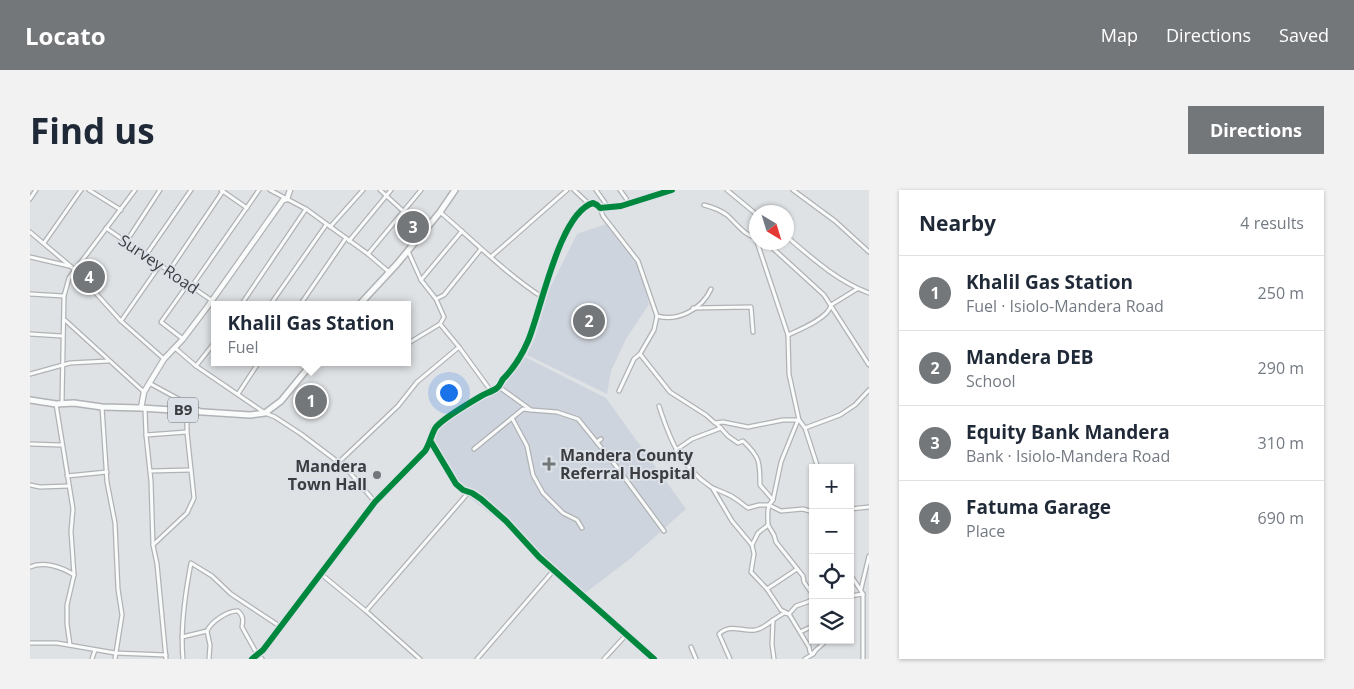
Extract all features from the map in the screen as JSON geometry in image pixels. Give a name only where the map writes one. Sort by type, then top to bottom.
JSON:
[{"type":"highway","points":[[363,301],[425,231],[455,190]]},
{"type":"highway","points":[[265,413],[276,407],[309,366]]},
{"type":"highway","name":"B9","points":[[30,400],[102,407],[250,415],[265,413]]},
{"type":"main road","points":[[212,300],[283,200],[287,199],[290,190]]},
{"type":"main road","points":[[143,408],[144,392],[164,359],[183,339],[211,301]]},
{"type":"street","points":[[30,199],[36,190]]},
{"type":"street","points":[[44,243],[81,190]]},
{"type":"street","points":[[89,190],[121,210]]},
{"type":"street","points":[[62,404],[64,296],[69,278],[134,190]]},
{"type":"street","points":[[126,242],[160,190]]},
{"type":"street","points":[[146,255],[191,190]]},
{"type":"street","points":[[183,339],[161,322],[259,190]]},
{"type":"street","points":[[270,190],[306,209],[368,254],[389,272]]},
{"type":"street","points":[[330,228],[363,190]]},
{"type":"street","points":[[380,190],[425,231]]},
{"type":"street","points":[[303,301],[347,239],[392,190]]},
{"type":"street","points":[[368,254],[421,190]]},
{"type":"street","points":[[492,256],[567,190]]},
{"type":"street","points":[[574,190],[589,204]]},
{"type":"street","points":[[596,190],[608,207]]},
{"type":"street","points":[[620,190],[630,204]]},
{"type":"street","points":[[600,208],[630,204],[672,190]]},
{"type":"street","points":[[727,190],[749,208]]},
{"type":"street","points":[[793,190],[835,221],[869,252]]},
{"type":"street","points":[[170,270],[222,191],[246,208]]},
{"type":"street","points":[[252,659],[263,650],[375,502],[420,458],[431,442],[435,428],[462,408],[498,387],[516,363],[536,323],[542,297],[567,230],[580,210],[589,204],[597,204],[603,216],[638,260],[657,316],[654,330],[640,354],[634,359],[619,391]]},
{"type":"street","points":[[704,205],[724,213],[749,235]]},
{"type":"street","points":[[244,301],[306,209]]},
{"type":"street","points":[[440,212],[481,249],[542,297]]},
{"type":"street","points":[[273,301],[326,225]]},
{"type":"street","name":"Survey Road","points":[[106,228],[212,300]]},
{"type":"street","points":[[421,280],[462,231]]},
{"type":"street","points":[[30,232],[70,266],[121,321],[164,359]]},
{"type":"street","points":[[794,243],[818,263],[844,281],[869,293]]},
{"type":"street","points":[[436,299],[444,295],[481,249]]},
{"type":"street","points":[[759,250],[788,336],[789,374],[798,420],[805,428],[817,464]]},
{"type":"street","points":[[774,250],[819,289],[869,366]]},
{"type":"street","points":[[408,251],[421,280],[436,299],[444,317],[440,324],[411,342]]},
{"type":"street","points":[[30,257],[70,266]]},
{"type":"street","points":[[121,321],[160,264]]},
{"type":"street","points":[[788,336],[827,313],[831,305],[858,288]]},
{"type":"street","points":[[657,316],[674,318],[692,311],[707,296],[711,289]]},
{"type":"street","points":[[30,294],[64,296]]},
{"type":"street","points":[[693,308],[751,307],[753,332]]},
{"type":"street","points":[[65,319],[144,392]]},
{"type":"street","points":[[440,324],[491,391]]},
{"type":"street","points":[[30,334],[62,336]]},
{"type":"street","points":[[196,366],[211,347]]},
{"type":"street","points":[[339,462],[398,406],[417,382],[459,347]]},
{"type":"street","points":[[175,348],[196,366],[265,413],[275,417],[301,434],[339,462],[375,502]]},
{"type":"street","points":[[640,354],[670,392],[706,415],[738,443],[743,440],[751,448],[760,460],[760,485],[773,500]]},
{"type":"street","points":[[30,374],[81,361],[109,361]]},
{"type":"street","points":[[238,394],[256,366]]},
{"type":"street","points":[[149,383],[203,412]]},
{"type":"street","points":[[498,387],[531,410]]},
{"type":"street","points":[[805,428],[840,415],[855,405],[869,390]]},
{"type":"street","points":[[56,404],[72,509],[71,532],[74,575],[67,605],[70,646]]},
{"type":"street","points":[[658,406],[669,437],[676,450],[693,472],[713,488],[731,495],[748,508],[760,505],[769,506],[781,511],[803,509],[809,511]]},
{"type":"street","points":[[102,407],[107,472],[115,523],[118,589],[122,615],[115,659]]},
{"type":"street","points":[[30,643],[57,643],[115,653],[166,657],[156,564],[152,545],[150,471],[143,408]]},
{"type":"street","points":[[474,449],[524,409],[557,412],[578,419],[664,531]]},
{"type":"street","points":[[152,545],[178,522],[192,506],[194,498],[187,432],[187,411]]},
{"type":"street","points":[[512,418],[527,446],[533,475],[543,493],[563,513],[577,520],[582,528]]},
{"type":"street","points":[[716,423],[723,422],[748,427],[783,420],[798,420]]},
{"type":"street","points":[[798,420],[781,462],[773,500],[767,513],[768,525],[774,534],[776,542],[803,576],[804,582],[809,589]]},
{"type":"street","points":[[676,450],[692,439],[721,428]]},
{"type":"street","points":[[146,435],[187,432]]},
{"type":"street","points":[[597,442],[601,439]]},
{"type":"street","points":[[431,442],[456,484],[468,493],[472,493],[481,499],[506,521],[539,557],[654,659]]},
{"type":"street","points":[[30,444],[61,445]]},
{"type":"street","points":[[150,471],[191,470]]},
{"type":"street","points":[[67,476],[107,472]]},
{"type":"street","points":[[30,485],[40,487],[69,486]]},
{"type":"street","points":[[713,488],[732,521],[752,545],[754,554],[751,572],[767,589],[781,610],[789,614],[809,646],[810,652],[813,654]]},
{"type":"street","points":[[366,611],[468,493]]},
{"type":"street","points":[[854,509],[869,507]]},
{"type":"street","points":[[752,545],[758,533],[768,525]]},
{"type":"street","points":[[861,589],[869,556]]},
{"type":"street","points":[[183,659],[184,601],[191,563],[212,576],[232,594],[281,627]]},
{"type":"street","points":[[30,567],[39,565],[60,567],[74,575]]},
{"type":"street","points":[[767,589],[797,568]]},
{"type":"street","points":[[478,659],[554,570]]},
{"type":"street","points":[[320,574],[366,611],[420,659]]},
{"type":"street","points":[[854,579],[863,594],[863,659]]},
{"type":"street","points":[[854,595],[863,594]]},
{"type":"street","points":[[789,614],[796,606],[809,601]]},
{"type":"street","points":[[182,637],[207,631],[208,628],[222,617],[232,611],[238,611],[242,614],[244,620],[242,628],[262,659]]},
{"type":"street","points":[[730,659],[719,634],[721,632],[728,628],[756,630],[763,628],[784,613],[789,614]]},
{"type":"street","points":[[773,620],[772,644],[774,659]]},
{"type":"street","points":[[800,632],[809,628]]},
{"type":"street","points":[[207,631],[210,645],[209,659]]},
{"type":"street","points":[[604,659],[626,635]]},
{"type":"street","points":[[805,659],[823,644]]},
{"type":"street","points":[[692,647],[696,659]]},
{"type":"street","points":[[92,659],[95,650]]},
{"type":"shaded area","points":[[606,224],[624,245],[640,270],[649,304],[626,339],[611,371],[607,394],[527,355],[535,338],[549,290],[577,234]]},
{"type":"shaded area","name":"Mandera County Referral Hospital","points":[[523,356],[606,398],[686,509],[631,558],[584,594],[517,535],[460,490],[429,437],[430,427],[496,386],[506,383]]},
{"type":"cycle path","points":[[252,659],[263,650],[375,502],[425,451],[436,427],[458,410],[497,388],[514,366],[528,341],[561,243],[570,225],[581,211],[593,203],[600,208],[621,206],[672,190]]},
{"type":"cycle path","points":[[431,442],[456,484],[463,490],[481,499],[506,521],[539,557],[654,659]]},
{"type":"place","name":"Equity Bank Mandera","points":[[413,227]]},
{"type":"place","name":"Fatuma Garage","points":[[89,277]]},
{"type":"place","name":"Mandera DEB","points":[[589,321]]},
{"type":"place","name":"Khalil Gas Station","points":[[311,401]]},
{"type":"place","name":"Mandera County Referral Hospital","points":[[549,464]]},
{"type":"place","name":"Mandera Town Hall","points":[[377,475]]}]
